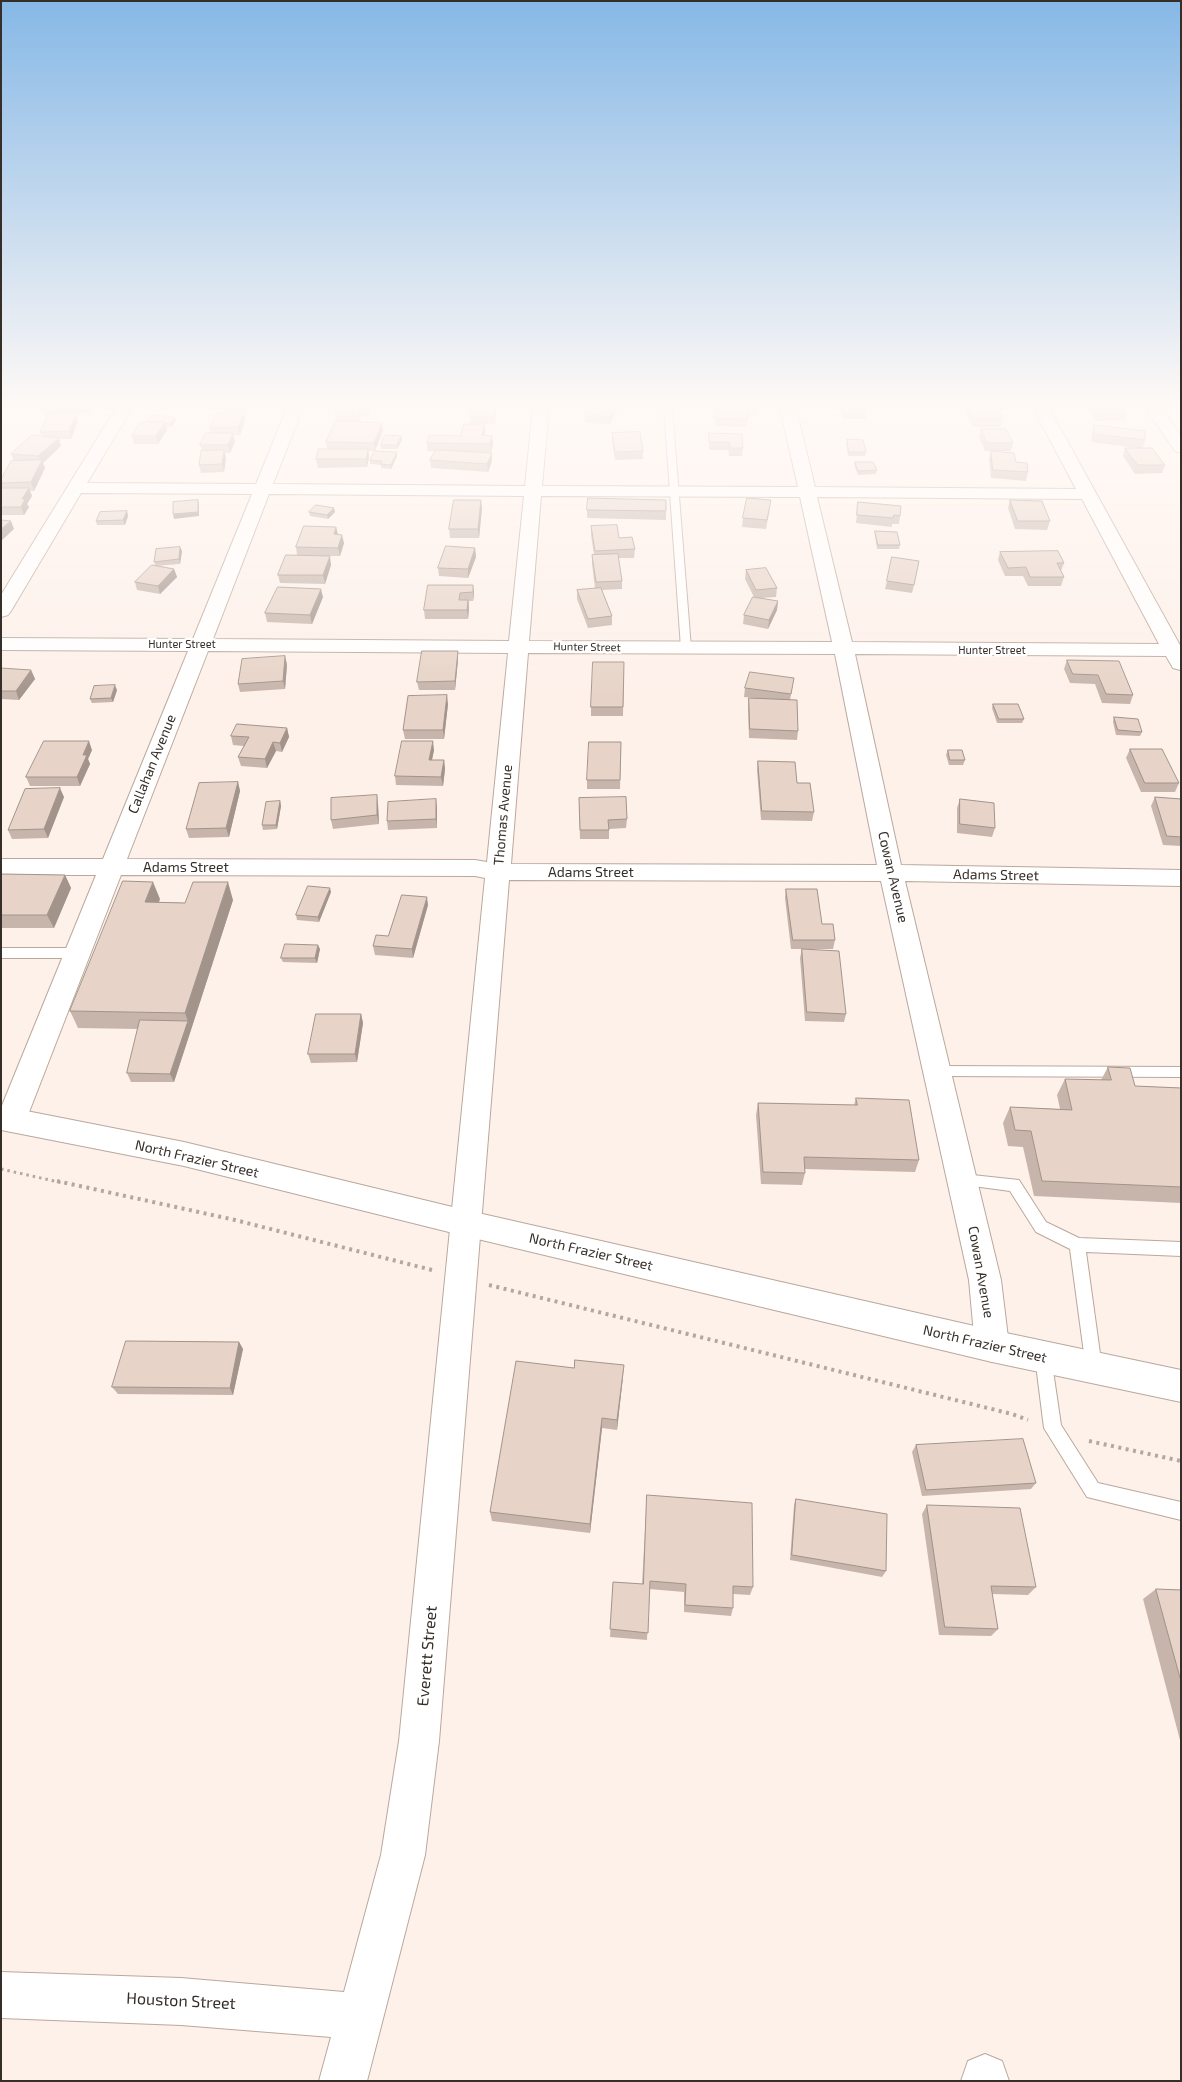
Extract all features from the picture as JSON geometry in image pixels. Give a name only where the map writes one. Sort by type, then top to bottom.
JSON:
[{"type":"street","points":[[1,611],[66,505]]},
{"type":"street","name":"Callahan Avenue","points":[[6,1119],[202,644],[256,505]]},
{"type":"street","name":"Thomas Avenue","points":[[464,1223],[533,505]]},
{"type":"street","name":"Cowan Avenue","points":[[812,505],[891,873],[985,1280],[992,1346]]},
{"type":"street","points":[[1094,505],[1177,658]]},
{"type":"street","name":"Hunter Street","points":[[1,644],[519,646],[844,650],[1177,658]]},
{"type":"street","name":"Adams Street","points":[[1,866],[475,868],[498,872],[891,873],[1181,878]]},
{"type":"street","name":"North Frazier Street","points":[[6,1119],[184,1154],[464,1223],[992,1346],[1181,1386]]},
{"type":"street","name":"Everett Street","points":[[343,2081],[403,1855],[420,1741],[464,1223]]},
{"type":"street","name":"Houston Street","points":[[1,1995],[103,1997],[262,2006],[361,2017]]},
{"type":"lane","points":[[676,505],[686,648]]},
{"type":"lane","points":[[1,953],[76,952]]},
{"type":"lane","points":[[937,1071],[1181,1072]]},
{"type":"lane","points":[[962,1180],[1014,1185],[1041,1227],[1077,1245],[1181,1249]]},
{"type":"lane","points":[[1077,1245],[1084,1278],[1086,1312],[1094,1368]]},
{"type":"lane","points":[[1043,1357],[1053,1428],[1093,1490],[1181,1511]]},
{"type":"path","points":[[1,1169],[235,1220],[460,1278],[1012,1414],[1086,1440],[1181,1461]]},
{"type":"building","points":[[1,505],[22,505],[21,507],[1,507]]},
{"type":"building","points":[[173,505],[198,505],[198,512],[173,514]]},
{"type":"building","points":[[316,505],[334,508],[327,515],[309,512]]},
{"type":"building","points":[[453,505],[480,505],[478,529],[449,529]]},
{"type":"building","points":[[587,505],[666,505],[666,511],[587,510]]},
{"type":"building","points":[[746,505],[770,505],[767,520],[743,518]]},
{"type":"building","points":[[858,505],[901,506],[900,516],[894,515],[893,518],[857,515]]},
{"type":"building","points":[[1012,505],[1044,505],[1050,521],[1018,521]]},
{"type":"building","points":[[127,511],[123,520],[96,521],[100,512]]},
{"type":"building","points":[[1,520],[11,521],[1,529]]},
{"type":"building","points":[[617,525],[619,538],[632,537],[635,549],[595,551],[591,526]]},
{"type":"building","points":[[304,526],[336,527],[334,534],[342,535],[338,548],[296,547]]},
{"type":"building","points":[[875,531],[897,532],[900,545],[878,545]]},
{"type":"building","points":[[446,546],[475,548],[468,569],[438,568]]},
{"type":"building","points":[[180,547],[179,559],[154,562],[156,549]]},
{"type":"building","points":[[1058,551],[1064,563],[1057,563],[1064,577],[1030,577],[1026,567],[1008,568],[1000,552]]},
{"type":"building","points":[[618,554],[622,581],[596,582],[592,555]]},
{"type":"building","points":[[286,555],[330,556],[323,575],[278,575]]},
{"type":"building","points":[[892,557],[919,561],[914,585],[887,581]]},
{"type":"building","points":[[152,565],[174,569],[158,586],[135,582]]},
{"type":"building","points":[[766,568],[777,588],[756,590],[746,570]]},
{"type":"building","points":[[428,585],[473,585],[473,592],[460,593],[459,600],[468,600],[467,610],[424,610]]},
{"type":"building","points":[[278,587],[321,589],[310,615],[265,613]]},
{"type":"building","points":[[601,588],[612,616],[588,619],[577,590]]},
{"type":"building","points":[[753,597],[778,601],[769,620],[744,615]]},
{"type":"building","points":[[422,651],[458,651],[455,681],[417,682]]},
{"type":"building","points":[[285,656],[283,681],[238,684],[242,659]]},
{"type":"building","points":[[1067,660],[1119,661],[1133,695],[1106,694],[1098,675],[1073,674]]},
{"type":"building","points":[[593,662],[624,662],[623,707],[591,707]]},
{"type":"building","points":[[1,668],[31,670],[16,691],[1,691]]},
{"type":"building","points":[[750,672],[794,678],[791,694],[745,688]]},
{"type":"building","points":[[115,685],[111,698],[90,699],[94,686]]},
{"type":"building","points":[[447,695],[443,730],[403,730],[408,696]]},
{"type":"building","points":[[749,698],[797,700],[798,731],[750,729]]},
{"type":"building","points":[[993,704],[1018,704],[1024,719],[999,719]]},
{"type":"building","points":[[1114,717],[1138,719],[1142,732],[1118,730]]},
{"type":"building","points":[[237,724],[287,728],[280,743],[273,742],[265,759],[238,757],[249,737],[231,736]]},
{"type":"building","points":[[44,741],[89,741],[83,755],[87,755],[77,777],[26,777]]},
{"type":"building","points":[[402,741],[433,741],[429,760],[444,760],[441,777],[395,776]]},
{"type":"building","points":[[589,742],[621,742],[620,780],[587,780]]},
{"type":"building","points":[[1130,749],[1162,749],[1179,783],[1145,783]]},
{"type":"building","points":[[948,750],[962,750],[965,760],[950,760]]},
{"type":"building","points":[[758,761],[795,762],[797,783],[810,783],[814,812],[762,811]]},
{"type":"building","points":[[238,782],[226,828],[186,829],[199,783]]},
{"type":"building","points":[[60,788],[44,829],[8,830],[25,789]]},
{"type":"building","points":[[377,795],[377,815],[331,820],[331,798]]},
{"type":"building","points":[[626,797],[627,819],[608,820],[609,830],[580,830],[579,798]]},
{"type":"building","points":[[1155,797],[1181,799],[1181,837],[1167,836]]},
{"type":"building","points":[[436,799],[436,819],[387,821],[388,802]]},
{"type":"building","points":[[960,799],[994,803],[995,828],[960,824]]},
{"type":"building","points":[[280,801],[276,825],[262,825],[266,802]]},
{"type":"building","points":[[1,874],[65,875],[47,915],[1,915]]},
{"type":"building","points":[[123,881],[153,882],[145,902],[185,903],[193,882],[228,882],[185,1013],[70,1011]]},
{"type":"building","points":[[308,886],[330,888],[318,917],[296,915]]},
{"type":"building","points":[[786,889],[817,889],[822,924],[833,924],[835,940],[793,940]]},
{"type":"building","points":[[402,895],[427,897],[412,949],[373,946],[376,935],[388,936]]},
{"type":"building","points":[[285,944],[318,945],[315,958],[281,958]]},
{"type":"building","points":[[802,949],[839,951],[846,1014],[807,1012]]},
{"type":"building","points":[[316,1014],[361,1014],[355,1054],[308,1054]]},
{"type":"building","points":[[140,1020],[188,1021],[170,1074],[127,1073]]},
{"type":"building","points":[[1108,1067],[1130,1068],[1135,1086],[1181,1088],[1181,1187],[1042,1181],[1031,1131],[1015,1130],[1010,1107],[1072,1110],[1065,1079],[1111,1080]]},
{"type":"building","points":[[856,1098],[909,1100],[919,1160],[804,1157],[805,1173],[763,1172],[758,1103],[857,1105]]},
{"type":"building","points":[[126,1341],[239,1342],[230,1388],[112,1387]]},
{"type":"building","points":[[575,1360],[624,1365],[617,1420],[602,1418],[590,1524],[490,1512],[516,1361],[574,1368]]},
{"type":"building","points":[[1023,1439],[1036,1483],[926,1490],[916,1445]]},
{"type":"building","points":[[647,1495],[752,1503],[753,1587],[733,1586],[733,1608],[685,1605],[686,1584],[650,1581],[648,1633],[610,1629],[613,1582],[643,1584]]},
{"type":"building","points":[[796,1499],[887,1514],[886,1571],[792,1555]]},
{"type":"building","points":[[927,1505],[1020,1508],[1036,1587],[991,1586],[998,1629],[945,1627]]},
{"type":"building","points":[[1156,1589],[1181,1590],[1181,1681]]}]
